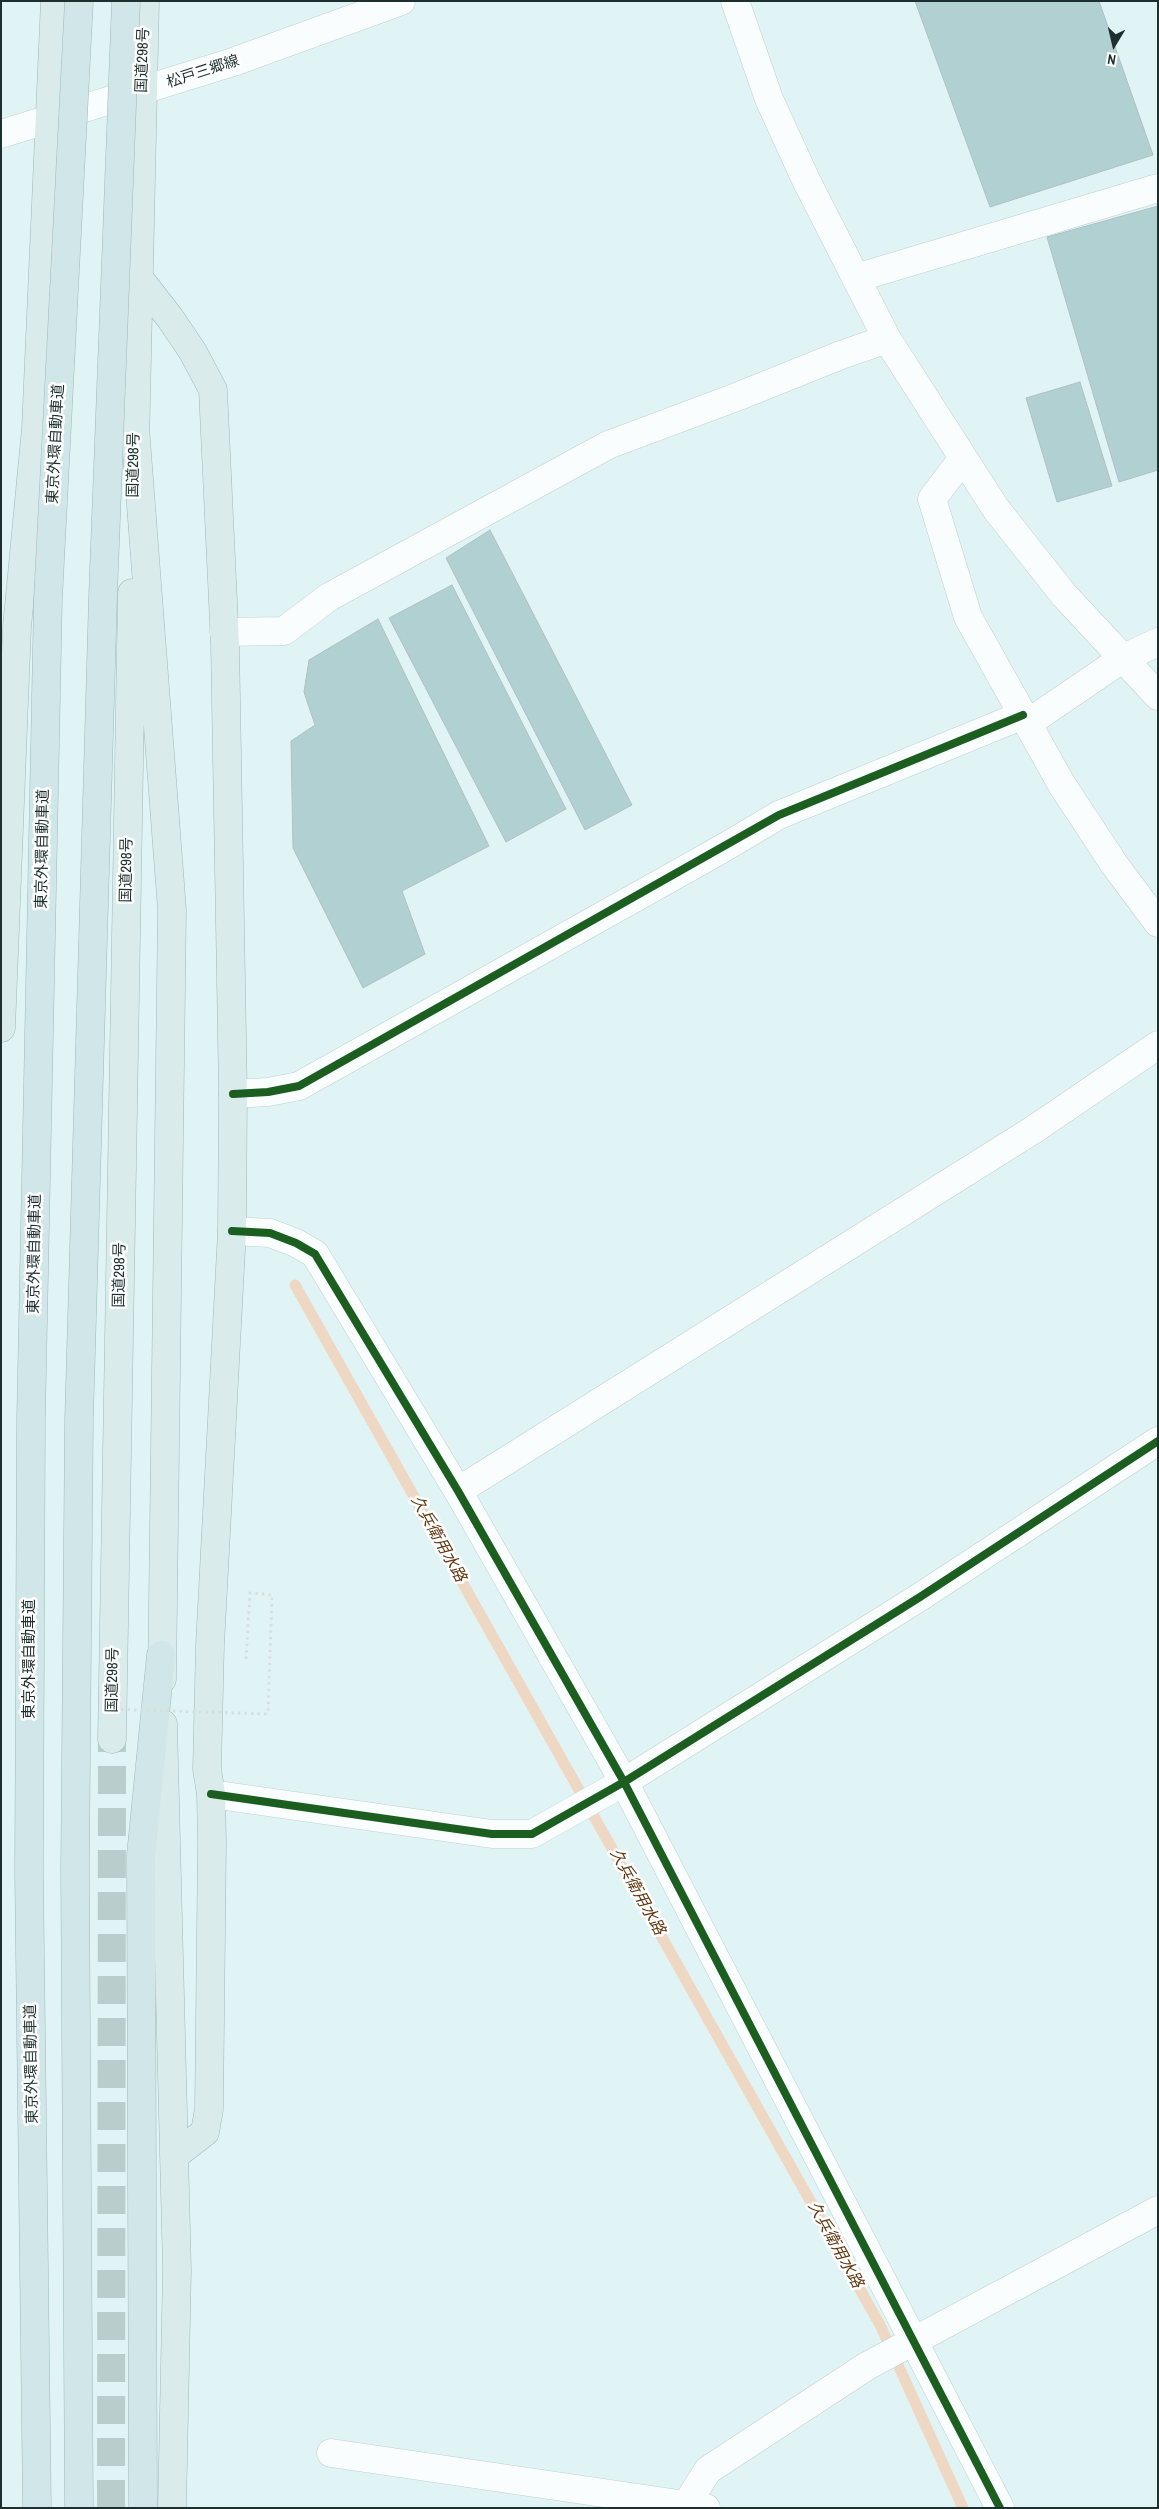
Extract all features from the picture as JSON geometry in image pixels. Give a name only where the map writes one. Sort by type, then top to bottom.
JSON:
[{"type":"highway","points":[[1,1028],[17,627],[36,428],[56,1]]},
{"type":"highway","name":"東京外環自動車道","points":[[37,2508],[30,1872],[32,1419],[48,599],[79,1]]},
{"type":"highway","points":[[79,2508],[75,1870],[79,1420],[103,596],[126,1]]},
{"type":"highway","name":"国道298号","points":[[112,1738],[135,427],[145,1]]},
{"type":"highway","points":[[138,277],[170,318],[193,352],[212,390],[224,632],[233,1094],[232,1231],[210,1645],[207,1769],[211,1794],[212,1842],[209,2109],[205,2132],[174,2156]]},
{"type":"highway","points":[[135,427],[172,910],[162,1655],[176,2270],[172,2508]]},
{"type":"highway","points":[[1,651],[17,627]]},
{"type":"highway","points":[[143,2508],[140,1855],[162,1655]]},
{"type":"street","name":"松戸三郷線","points":[[1,134],[142,92],[234,62],[402,1]]},
{"type":"street","points":[[735,1],[769,99],[887,339],[996,509],[1052,579],[1122,659],[1158,696]]},
{"type":"street","points":[[856,278],[1158,188]]},
{"type":"street","points":[[224,632],[284,631],[330,597],[608,446],[841,355],[887,339]]},
{"type":"street","points":[[963,458],[932,499],[968,617],[1062,785],[1103,848],[1158,923]]},
{"type":"street","points":[[233,1094],[268,1092],[299,1086],[779,815],[1025,719],[1122,659],[1158,642]]},
{"type":"street","points":[[458,1491],[1033,1130],[1158,1045]]},
{"type":"street","points":[[232,1231],[270,1233],[296,1242],[315,1254],[458,1491],[624,1782],[1000,2508]]},
{"type":"street","points":[[211,1794],[492,1834],[532,1834],[624,1782],[920,1597],[1158,1441]]},
{"type":"street","points":[[331,2453],[691,2507],[708,2470],[867,2366],[1158,2210]]},
{"type":"path","points":[[100,1708],[268,1714],[272,1595],[250,1592],[246,1660]]},
{"type":"building","points":[[915,1],[1099,1],[1153,155],[990,207]]},
{"type":"building","points":[[1158,206],[1158,470],[1119,482],[1047,237]]},
{"type":"building","points":[[1080,382],[1112,486],[1057,502],[1026,398]]},
{"type":"building","points":[[490,530],[632,805],[585,830],[446,558]]},
{"type":"building","points":[[452,585],[566,809],[506,842],[389,618]]},
{"type":"building","points":[[378,619],[489,846],[402,891],[425,954],[363,988],[293,848],[291,741],[315,725],[304,692],[309,660]]},
{"type":"waterway","name":"久兵衛用水路","points":[[295,1285],[880,2325],[963,2508]]},
{"type":"tunnel","points":[[111,2508],[112,1739]]},
{"type":"cycle path","points":[[233,1094],[268,1092],[299,1086],[779,815],[1023,715]]},
{"type":"cycle path","points":[[232,1231],[270,1233],[296,1243],[315,1254],[458,1491],[624,1782],[1000,2508]]},
{"type":"cycle path","points":[[211,1794],[492,1834],[532,1834],[624,1782],[920,1597],[1158,1441]]}]
